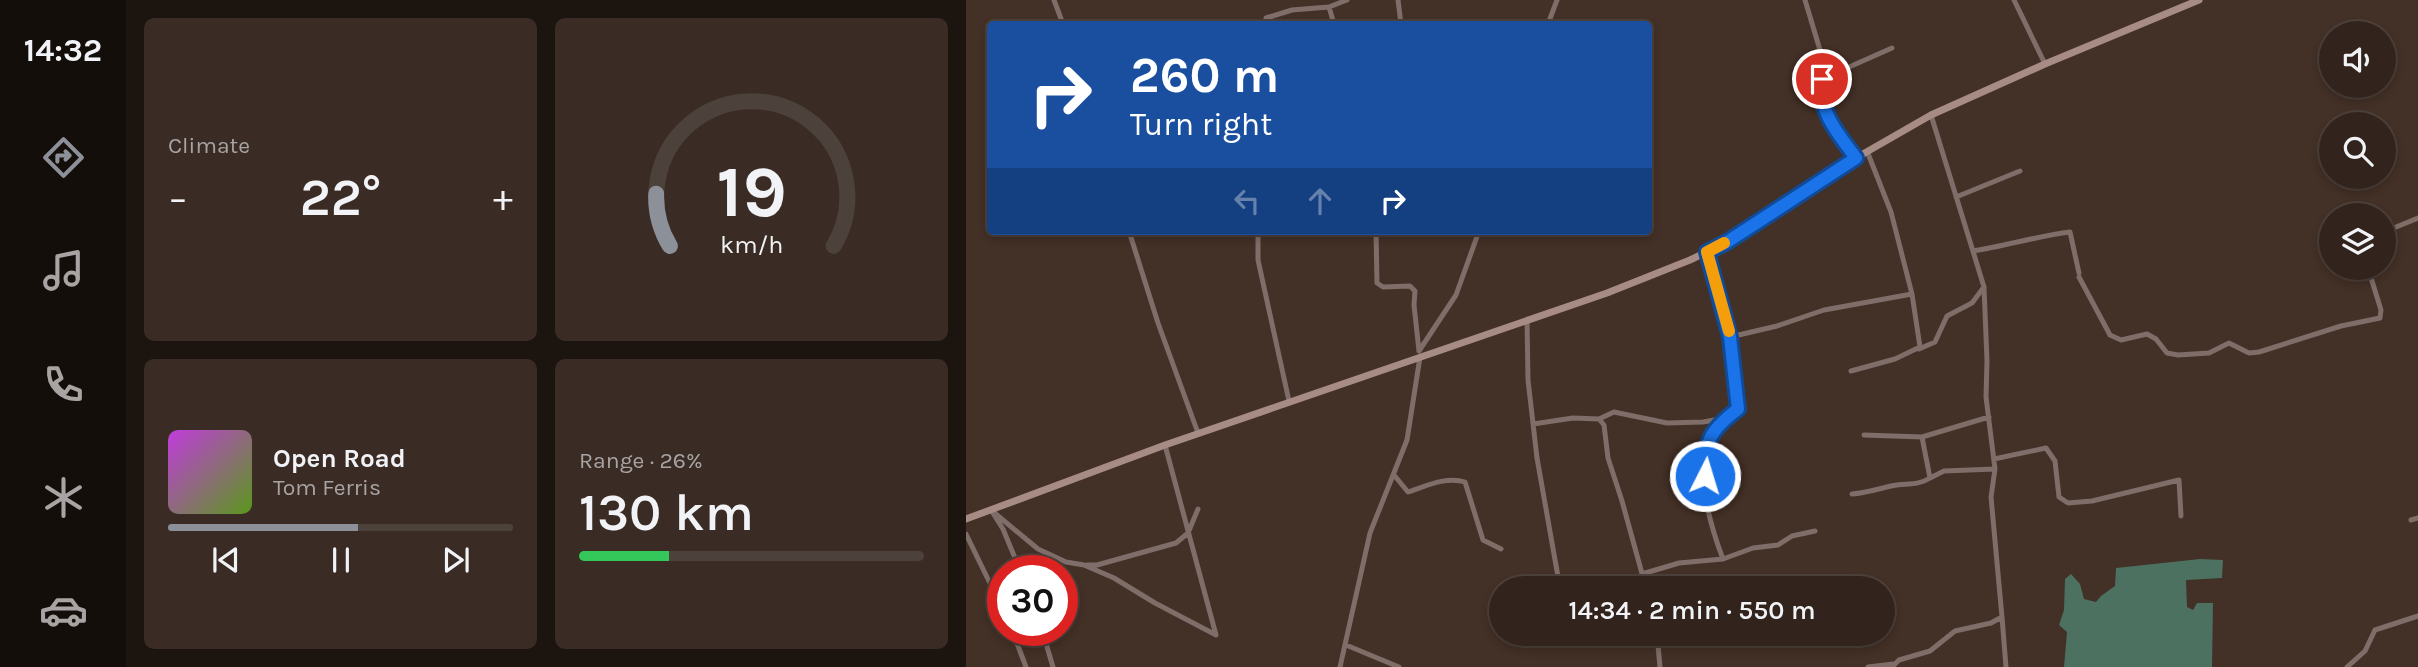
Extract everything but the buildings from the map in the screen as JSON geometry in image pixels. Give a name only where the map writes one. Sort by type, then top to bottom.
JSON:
[{"type":"main road","points":[[966,519],[1198,433],[1653,276],[1707,252],[1746,230],[1867,151],[1931,115],[2199,0]]},
{"type":"street","points":[[1054,0],[1062,21]]},
{"type":"street","points":[[1290,0],[1292,10]]},
{"type":"street","points":[[1266,21],[1266,18],[1292,10],[1329,7],[1347,0]]},
{"type":"street","points":[[1398,0],[1401,21]]},
{"type":"street","points":[[1549,21],[1557,0]]},
{"type":"street","points":[[1805,0],[1823,60],[1820,89],[1824,110],[1856,158]]},
{"type":"street","points":[[2014,0],[2045,64]]},
{"type":"street","points":[[1329,7],[1333,21]]},
{"type":"street","points":[[1822,79],[1892,48]]},
{"type":"street","points":[[1931,115],[1984,287],[1986,397],[1995,469],[1992,497],[2006,667]]},
{"type":"street","points":[[1867,151],[1891,212],[1912,294],[1919,349]]},
{"type":"street","points":[[1956,197],[2020,171]]},
{"type":"street","points":[[2396,227],[2418,218]]},
{"type":"street","points":[[1973,251],[2032,237],[2070,232],[2079,275],[2110,335],[2121,340],[2147,334],[2156,339],[2167,353],[2178,355],[2209,353],[2230,343],[2249,353],[2259,352],[2341,326],[2381,318],[2372,280]]},
{"type":"street","points":[[1130,235],[1162,335],[1198,433]]},
{"type":"street","points":[[1258,235],[1258,260],[1289,401]]},
{"type":"street","points":[[1340,667],[1370,533],[1407,440],[1418,356],[1415,291],[1410,286],[1383,287],[1377,283],[1376,235]]},
{"type":"street","points":[[1418,356],[1456,295],[1478,235]]},
{"type":"street","points":[[1707,252],[1730,337],[1738,409],[1726,418],[1709,439],[1705,462],[1705,491],[1712,530],[1723,559]]},
{"type":"street","points":[[1850,371],[1895,359],[1935,342],[1947,316],[1972,303],[1984,287]]},
{"type":"street","points":[[1730,337],[1777,326],[1824,310],[1912,294]]},
{"type":"street","points":[[1527,320],[1528,380],[1558,576]]},
{"type":"street","points":[[1534,424],[1573,418],[1599,419],[1615,412],[1668,423],[1726,418]]},
{"type":"street","points":[[1864,435],[1922,437],[1989,417]]},
{"type":"street","points":[[1599,419],[1604,425],[1608,458],[1642,574],[1679,563],[1723,559],[1753,548],[1778,545],[1792,536],[1815,531]]},
{"type":"street","points":[[1922,437],[1930,478]]},
{"type":"street","points":[[1084,565],[1114,578],[1216,635],[1165,445]]},
{"type":"street","points":[[1994,459],[2046,448],[2055,461],[2059,497],[2068,503],[2179,480],[2181,516]]},
{"type":"street","points":[[1852,494],[1922,483],[1944,471],[1995,469]]},
{"type":"street","points":[[1394,475],[1408,492],[1433,484],[1458,480],[1465,482],[1483,540],[1501,549]]},
{"type":"street","points":[[991,510],[1038,549],[1066,562],[1097,565],[1176,542],[1188,533],[1198,509]]},
{"type":"street","points":[[991,510],[1003,529],[1014,555]]},
{"type":"street","points":[[966,534],[987,577]]},
{"type":"street","points":[[2347,667],[2365,651],[2375,630],[2418,615]]},
{"type":"street","points":[[1868,667],[1893,666],[1930,651],[1955,631],[1991,623],[2003,617]]},
{"type":"street","points":[[1346,645],[1399,667]]},
{"type":"street","points":[[1018,646],[1026,667]]},
{"type":"street","points":[[1047,646],[1053,667]]},
{"type":"street","points":[[1658,646],[1660,667]]},
{"type":"green space","points":[[2200,559],[2223,560],[2222,578],[2186,580],[2187,607],[2193,610],[2197,603],[2213,603],[2212,667],[2064,667],[2067,632],[2059,625],[2064,610],[2065,579],[2071,574],[2080,584],[2084,599],[2096,602],[2115,586],[2116,568]]},
{"type":"slow traffic","points":[[1724,243],[1707,252],[1729,331]]},
{"type":"route","points":[[1705,476],[1709,439],[1726,418],[1738,409],[1730,337],[1707,252],[1727,242],[1856,158],[1824,110],[1820,89],[1822,79]]}]
